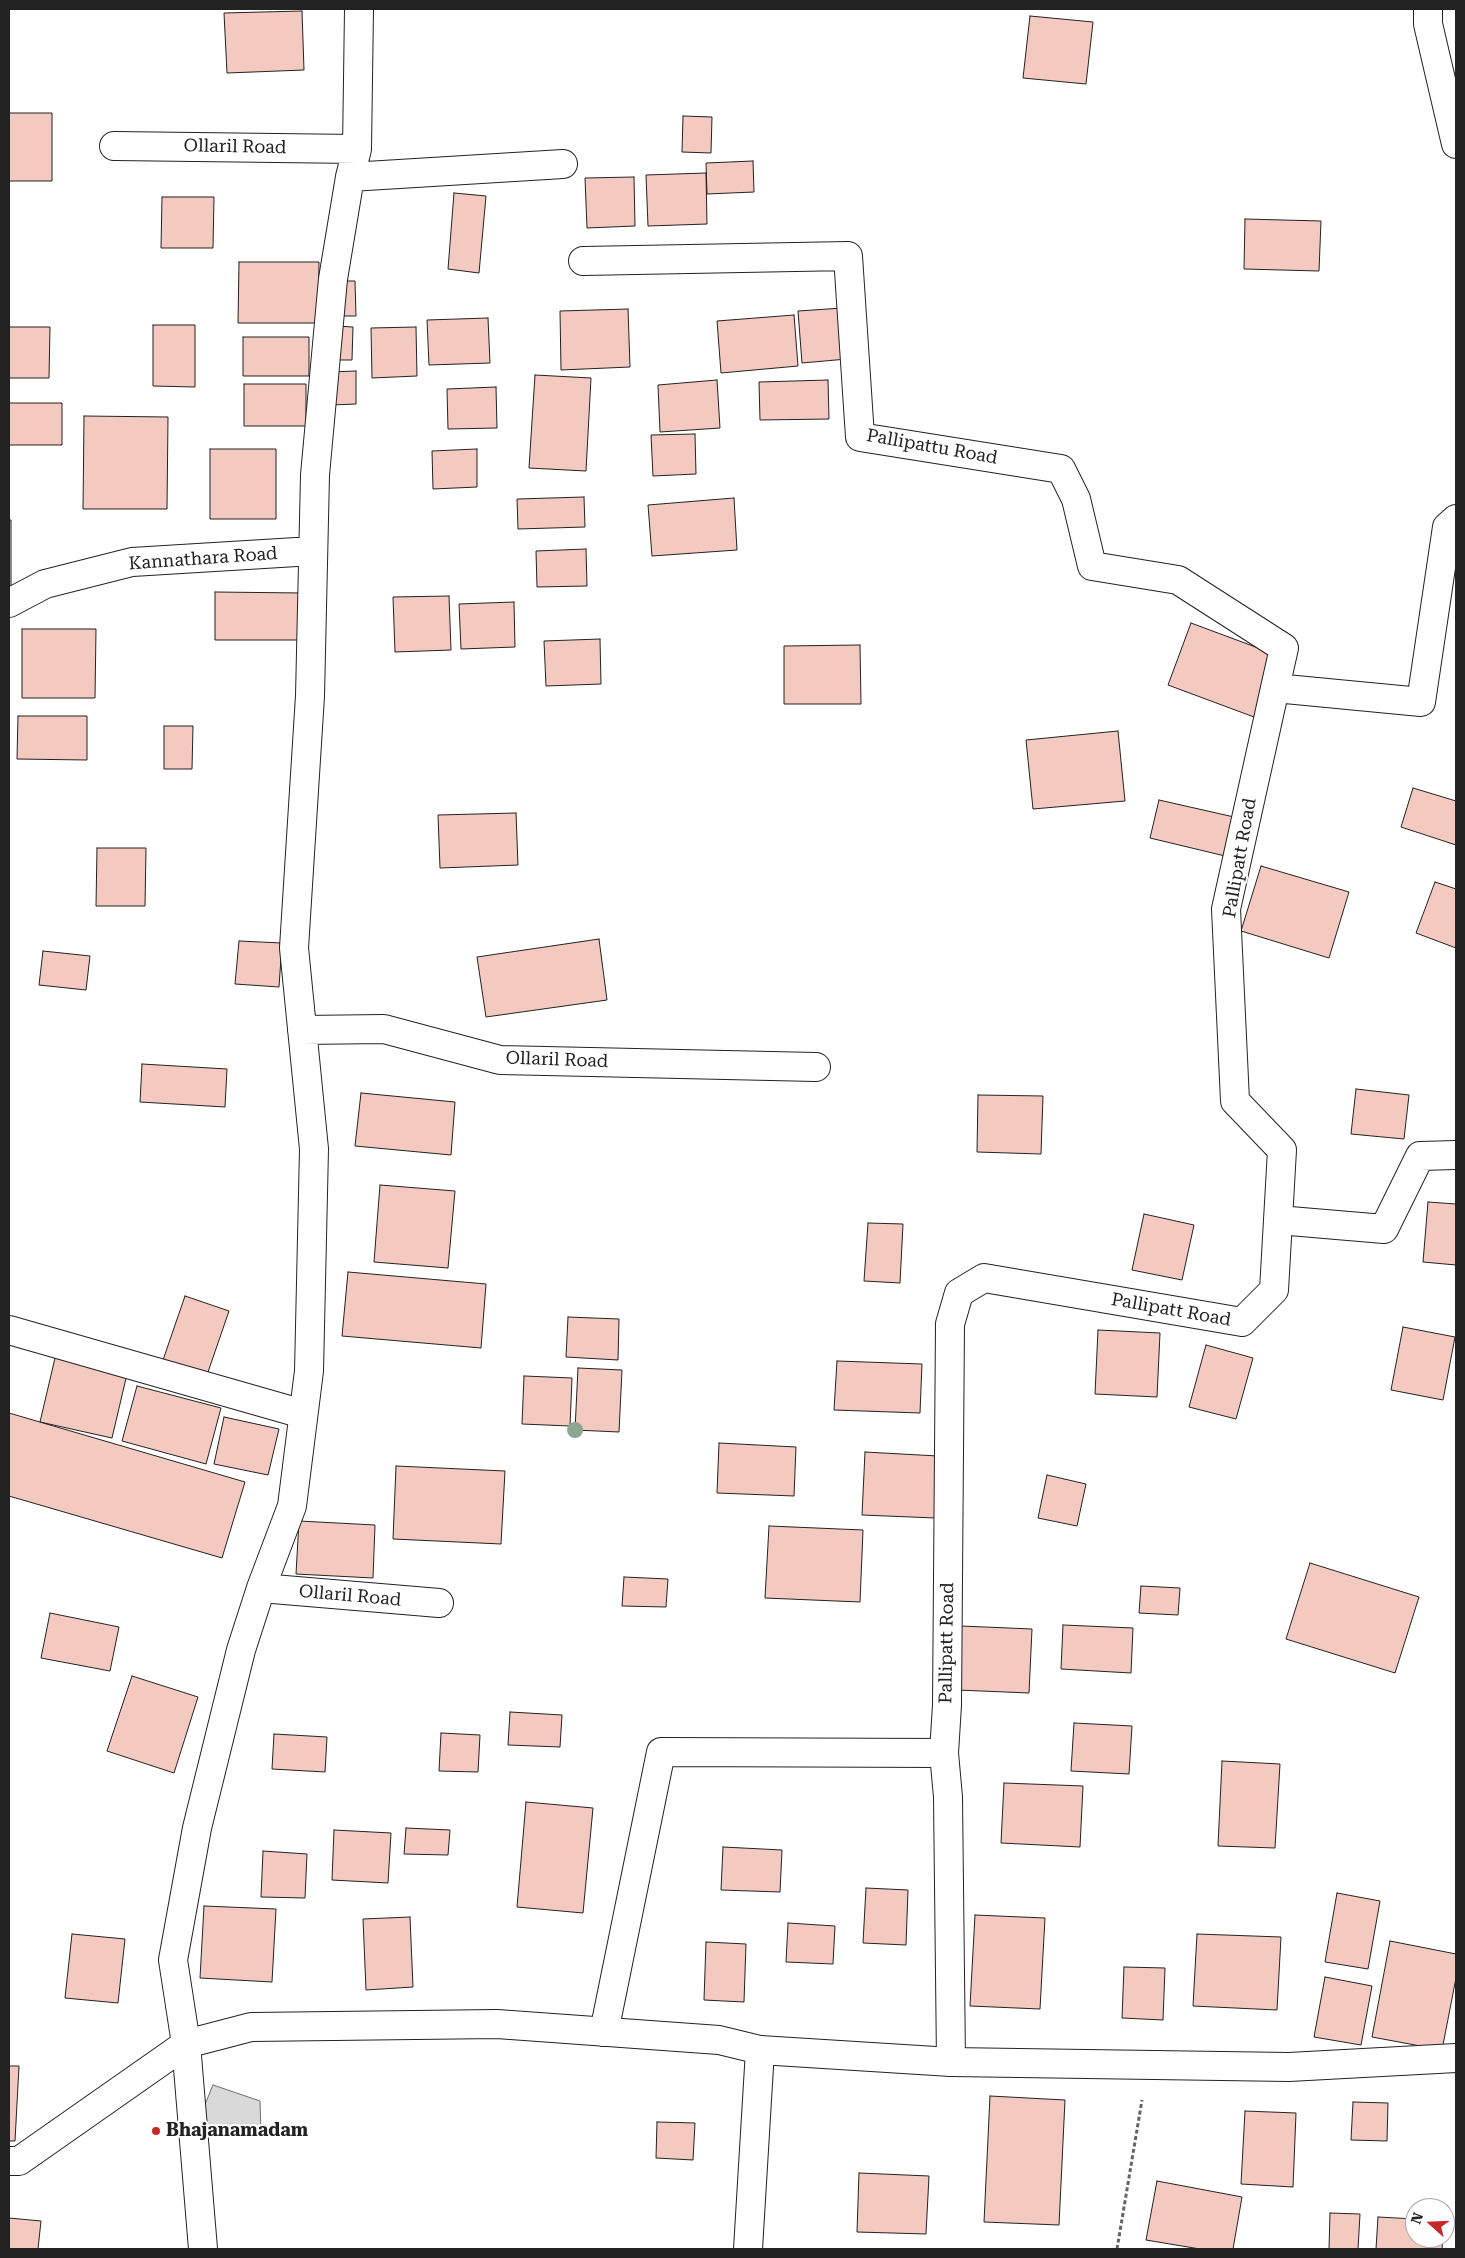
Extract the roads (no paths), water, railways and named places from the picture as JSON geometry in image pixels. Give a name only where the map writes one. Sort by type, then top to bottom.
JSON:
[{"type":"street","points":[[203,2249],[186,2044],[173,1960],[197,1828],[241,1650],[261,1588],[292,1506],[309,1371],[314,1149],[294,948],[310,696],[315,475],[332,289],[350,177],[357,149],[359,9]]},
{"type":"street","points":[[1428,9],[1428,24],[1456,144]]},
{"type":"street","name":"Ollaril Road","points":[[114,146],[357,149]]},
{"type":"street","points":[[350,177],[563,164]]},
{"type":"street","name":"Pallipattu Road","points":[[583,261],[848,256],[860,437],[1061,469],[1076,499],[1092,566],[1178,580],[1284,648],[1275,688]]},
{"type":"street","points":[[1275,688],[1421,702],[1447,528],[1456,519]]},
{"type":"street","name":"Kannathara Road","points":[[9,603],[45,584],[132,562],[313,551]]},
{"type":"street","name":"Pallipatt Road","points":[[951,2062],[948,1797],[944,1754],[947,1705],[950,1324],[958,1293],[984,1278],[1242,1322],[1274,1290],[1282,1150],[1235,1101],[1226,909],[1275,688]]},
{"type":"street","name":"Ollaril Road","points":[[302,1030],[384,1028],[500,1060],[816,1067]]},
{"type":"street","points":[[1278,1220],[1384,1229],[1420,1156],[1456,1155]]},
{"type":"street","points":[[9,1330],[303,1414]]},
{"type":"street","name":"Ollaril Road","points":[[261,1588],[440,1603]]},
{"type":"street","points":[[604,2032],[661,1752],[944,1754]]},
{"type":"street","points":[[9,2161],[19,2161],[186,2044],[251,2027],[497,2024],[719,2040],[760,2050],[951,2062],[1289,2067],[1456,2058]]},
{"type":"street","points":[[748,2249],[760,2050]]},
{"type":"place","name":"Bhajanamadam","points":[[156,2131]]}]
